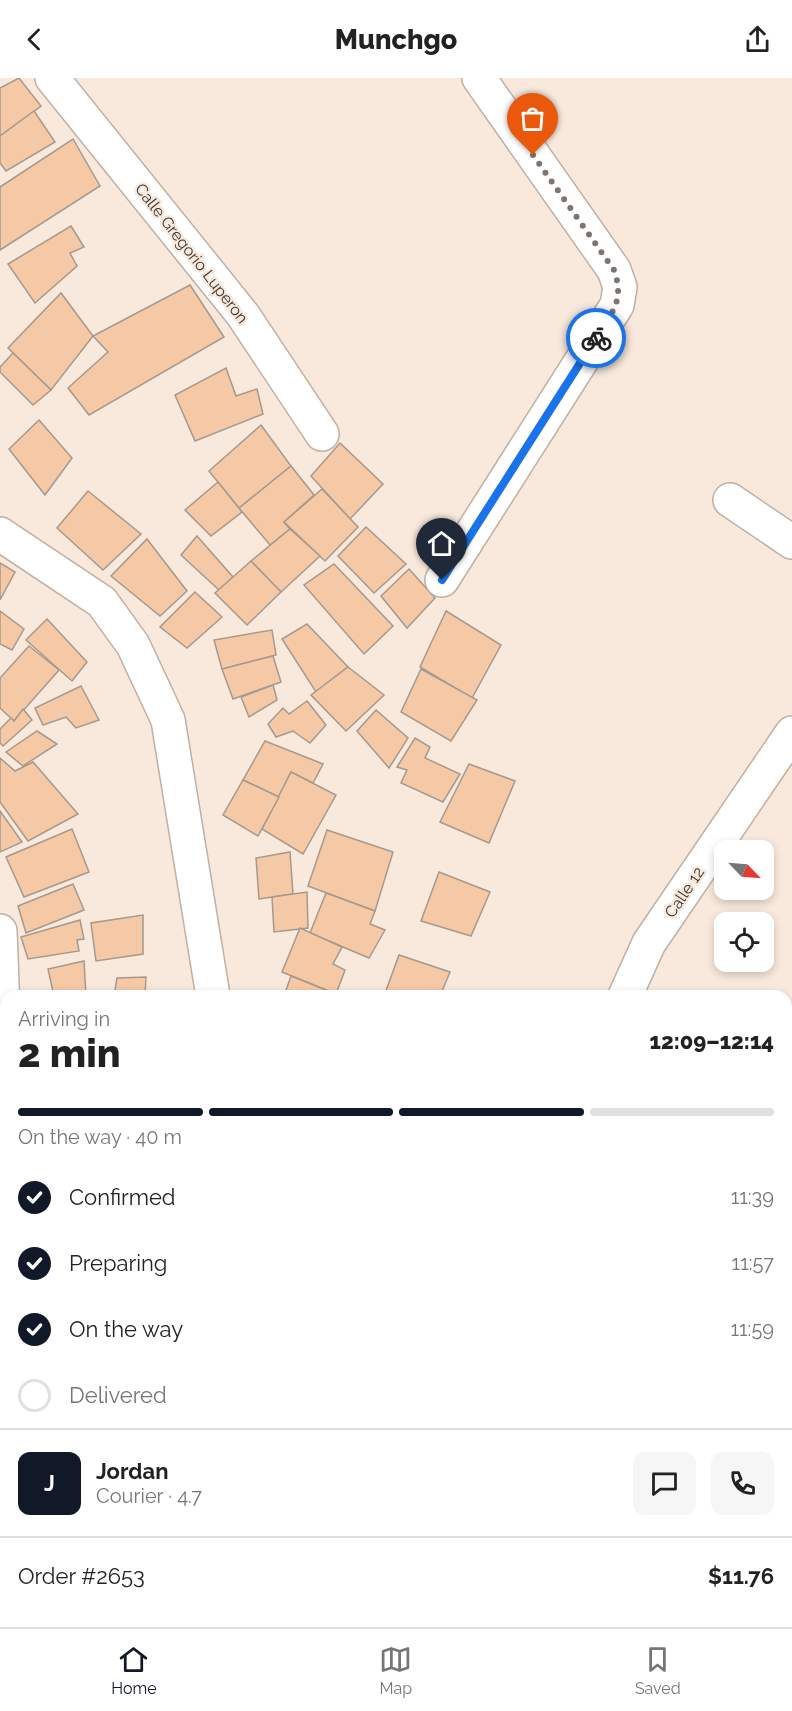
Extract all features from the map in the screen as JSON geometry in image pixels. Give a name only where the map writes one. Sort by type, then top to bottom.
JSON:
[{"type":"street","name":"Calle Gregorio Luperon","points":[[52,78],[243,315],[322,434]]},
{"type":"street","points":[[442,580],[617,305],[620,287],[614,270],[479,78]]},
{"type":"street","points":[[730,500],[792,542]]},
{"type":"street","points":[[0,534],[102,602],[133,645],[168,720],[212,990]]},
{"type":"street","name":"Calle 12","points":[[628,990],[649,943],[792,733]]},
{"type":"street","points":[[0,931],[2,990]]},
{"type":"building","points":[[19,78],[41,106],[0,137],[0,88]]},
{"type":"building","points":[[34,111],[55,142],[6,171],[0,163],[0,136]]},
{"type":"building","points":[[73,139],[100,186],[0,250],[0,187]]},
{"type":"building","points":[[71,226],[84,247],[70,253],[77,266],[35,303],[8,264]]},
{"type":"building","points":[[190,285],[224,337],[89,415],[68,388],[108,352],[93,336]]},
{"type":"building","points":[[61,293],[93,336],[51,390],[8,348]]},
{"type":"building","points":[[13,353],[51,390],[33,405],[0,372],[0,367]]},
{"type":"building","points":[[226,368],[236,396],[257,389],[263,414],[195,441],[175,395]]},
{"type":"building","points":[[39,420],[72,458],[45,495],[9,449]]},
{"type":"building","points":[[261,425],[291,466],[239,508],[209,471]]},
{"type":"building","points":[[340,443],[383,484],[350,519],[311,476]]},
{"type":"building","points":[[291,466],[314,495],[284,522],[290,529],[270,545],[239,508]]},
{"type":"building","points":[[218,482],[242,512],[211,536],[185,510]]},
{"type":"building","points":[[322,489],[358,527],[325,561],[284,522]]},
{"type":"building","points":[[88,491],[141,534],[103,570],[57,528]]},
{"type":"building","points":[[366,527],[406,564],[374,593],[338,556]]},
{"type":"building","points":[[290,529],[320,556],[281,592],[251,561]]},
{"type":"building","points":[[197,536],[233,577],[219,590],[181,555]]},
{"type":"building","points":[[147,539],[187,591],[160,616],[111,576]]},
{"type":"building","points":[[251,561],[281,592],[247,625],[215,593]]},
{"type":"building","points":[[0,563],[15,572],[0,600]]},
{"type":"building","points":[[334,564],[393,626],[364,654],[304,585]]},
{"type":"building","points":[[409,569],[435,598],[407,628],[381,596]]},
{"type":"building","points":[[195,592],[222,617],[187,648],[160,627]]},
{"type":"building","points":[[0,611],[24,629],[12,650],[0,644]]},
{"type":"building","points":[[446,611],[501,645],[472,698],[420,667]]},
{"type":"building","points":[[47,619],[87,662],[72,681],[26,640]]},
{"type":"building","points":[[307,624],[348,667],[316,692],[282,639]]},
{"type":"building","points":[[272,630],[276,655],[222,669],[214,640]]},
{"type":"building","points":[[29,646],[59,670],[14,721],[0,708],[0,678]]},
{"type":"building","points":[[273,656],[281,682],[233,699],[222,669]]},
{"type":"building","points":[[348,667],[384,695],[346,731],[311,695]]},
{"type":"building","points":[[421,669],[477,700],[451,741],[401,712]]},
{"type":"building","points":[[273,685],[277,700],[249,717],[241,697]]},
{"type":"building","points":[[81,686],[99,720],[76,728],[66,717],[43,725],[35,708]]},
{"type":"building","points":[[307,701],[326,725],[310,743],[293,731],[276,737],[268,724],[283,708],[289,714]]},
{"type":"building","points":[[23,709],[32,720],[3,746],[0,743],[0,729],[11,718],[14,721]]},
{"type":"building","points":[[376,710],[408,738],[389,768],[357,731]]},
{"type":"building","points":[[37,731],[57,744],[23,766],[6,752]]},
{"type":"building","points":[[415,738],[430,747],[425,758],[460,774],[443,802],[401,783],[407,770],[397,767]]},
{"type":"building","points":[[265,741],[323,764],[313,783],[291,772],[279,797],[243,780]]},
{"type":"building","points":[[0,758],[15,771],[33,762],[78,814],[28,841],[0,802]]},
{"type":"building","points":[[469,764],[515,781],[489,843],[440,822]]},
{"type":"building","points":[[291,772],[336,795],[303,854],[262,829]]},
{"type":"building","points":[[243,780],[279,797],[258,836],[223,815]]},
{"type":"building","points":[[0,811],[22,842],[0,852]]},
{"type":"building","points":[[72,829],[89,872],[24,897],[6,857]]},
{"type":"building","points":[[327,830],[393,852],[375,911],[308,886]]},
{"type":"building","points":[[290,852],[293,894],[259,899],[256,858]]},
{"type":"building","points":[[439,872],[490,892],[471,936],[421,921]]},
{"type":"building","points":[[73,884],[84,910],[26,933],[18,906]]},
{"type":"building","points":[[307,892],[308,928],[274,932],[272,897]]},
{"type":"building","points":[[326,893],[375,911],[370,924],[385,930],[369,958],[310,933]]},
{"type":"building","points":[[143,915],[143,954],[96,961],[91,923]]},
{"type":"building","points":[[80,920],[84,939],[77,940],[79,951],[28,959],[21,937]]},
{"type":"building","points":[[300,928],[342,947],[333,964],[345,970],[338,990],[326,990],[282,972]]},
{"type":"building","points":[[399,955],[450,972],[442,990],[386,990]]},
{"type":"building","points":[[84,961],[86,990],[53,990],[48,969]]},
{"type":"building","points":[[291,976],[326,990],[286,990]]},
{"type":"building","points":[[146,977],[145,990],[115,990],[117,978]]},
{"type":"way so far","points":[[533,155],[614,270],[620,287],[617,305],[596,338]]},
{"type":"route","points":[[442,580],[596,338]]}]
